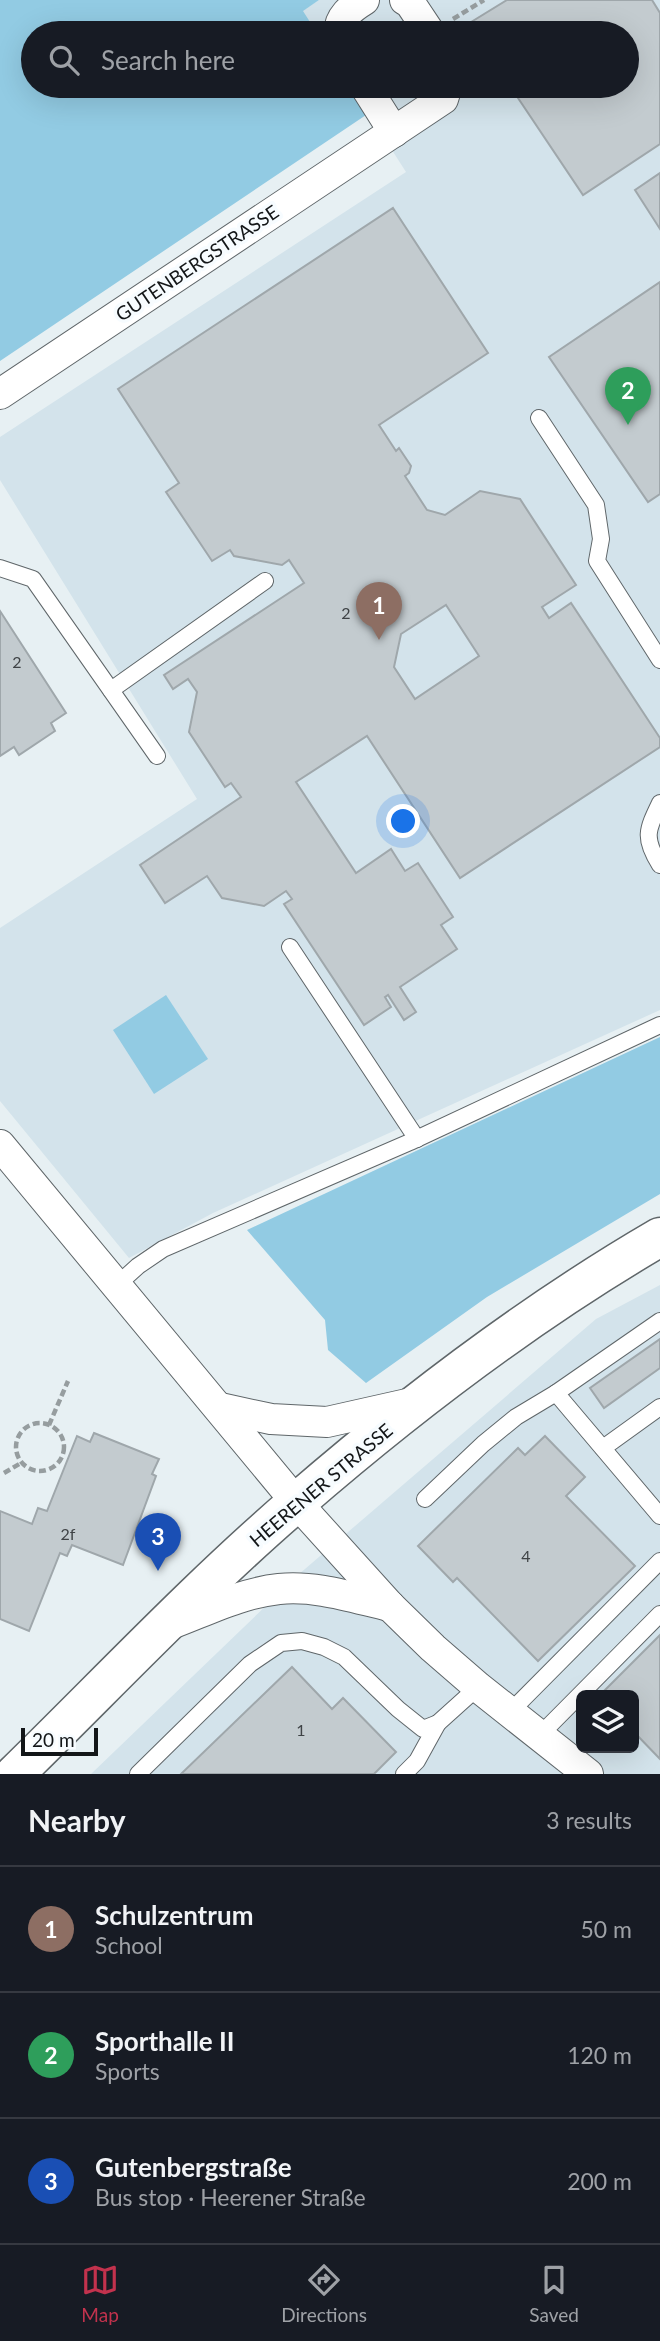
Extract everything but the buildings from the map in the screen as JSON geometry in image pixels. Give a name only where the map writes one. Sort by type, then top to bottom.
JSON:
[{"type":"main road","name":"HEERENER STRASSE","points":[[15,1774],[163,1627],[296,1502],[511,1332],[569,1292],[660,1237]]},
{"type":"street","points":[[341,21],[351,9],[364,0]]},
{"type":"street","points":[[405,0],[432,21]]},
{"type":"street","points":[[373,98],[394,132]]},
{"type":"street","name":"GUTENBERGSTRASSE","points":[[0,394],[443,98]]},
{"type":"street","points":[[0,1145],[296,1502],[390,1606],[478,1687],[587,1774]]},
{"type":"street","points":[[220,1408],[271,1419],[327,1422],[421,1401]]},
{"type":"street","points":[[163,1627],[243,1596],[279,1589],[315,1590],[390,1606]]},
{"type":"lane","points":[[539,418],[597,505],[601,539],[597,561],[660,660]]},
{"type":"lane","points":[[0,568],[33,579],[157,755]]},
{"type":"lane","points":[[111,690],[265,581]]},
{"type":"lane","points":[[660,803],[648,828],[649,848],[660,865]]},
{"type":"lane","points":[[290,947],[417,1139]]},
{"type":"lane","points":[[117,1285],[163,1249],[417,1139],[660,1025]]},
{"type":"lane","points":[[425,1499],[516,1417],[556,1393],[660,1321]]},
{"type":"lane","points":[[556,1393],[660,1516]]},
{"type":"lane","points":[[603,1448],[660,1407]]},
{"type":"lane","points":[[509,1713],[660,1561]]},
{"type":"lane","points":[[539,1737],[660,1614]]},
{"type":"lane","points":[[138,1774],[250,1664],[281,1643],[302,1642],[324,1647],[344,1657],[423,1729],[438,1723]]},
{"type":"lane","points":[[404,1774],[416,1761],[438,1723],[478,1687]]},
{"type":"path","points":[[450,21],[484,0]]},
{"type":"path","points":[[49,1425],[68,1381]]},
{"type":"path","points":[[42,1422],[60,1431],[65,1449],[57,1466],[38,1472],[21,1463],[15,1445],[24,1428],[42,1422]]},
{"type":"path","points":[[4,1473],[21,1463]]},
{"type":"shaded area","points":[[0,0],[319,0],[303,11],[309,21],[21,21],[21,98],[359,98],[369,113],[0,361]]},
{"type":"shaded area","points":[[319,0],[660,0],[660,1010],[213,1213],[129,1258],[0,1101],[0,928],[197,799],[0,480],[0,437],[406,172],[359,98],[639,98],[639,21],[309,21],[302,11]]},
{"type":"shaded area","points":[[166,995],[208,1059],[154,1094],[113,1030]]},
{"type":"shaded area","points":[[660,1037],[660,1194],[487,1297],[366,1383],[328,1350],[325,1320],[247,1230]]},
{"type":"shaded area","points":[[660,1285],[660,1774],[91,1774],[298,1575],[596,1319]]},
{"type":"place","name":"Sporthalle II","points":[[628,425]]},
{"type":"place","name":"Schulzentrum","points":[[379,640]]},
{"type":"place","name":"Gutenbergstraße","points":[[158,1571]]}]
